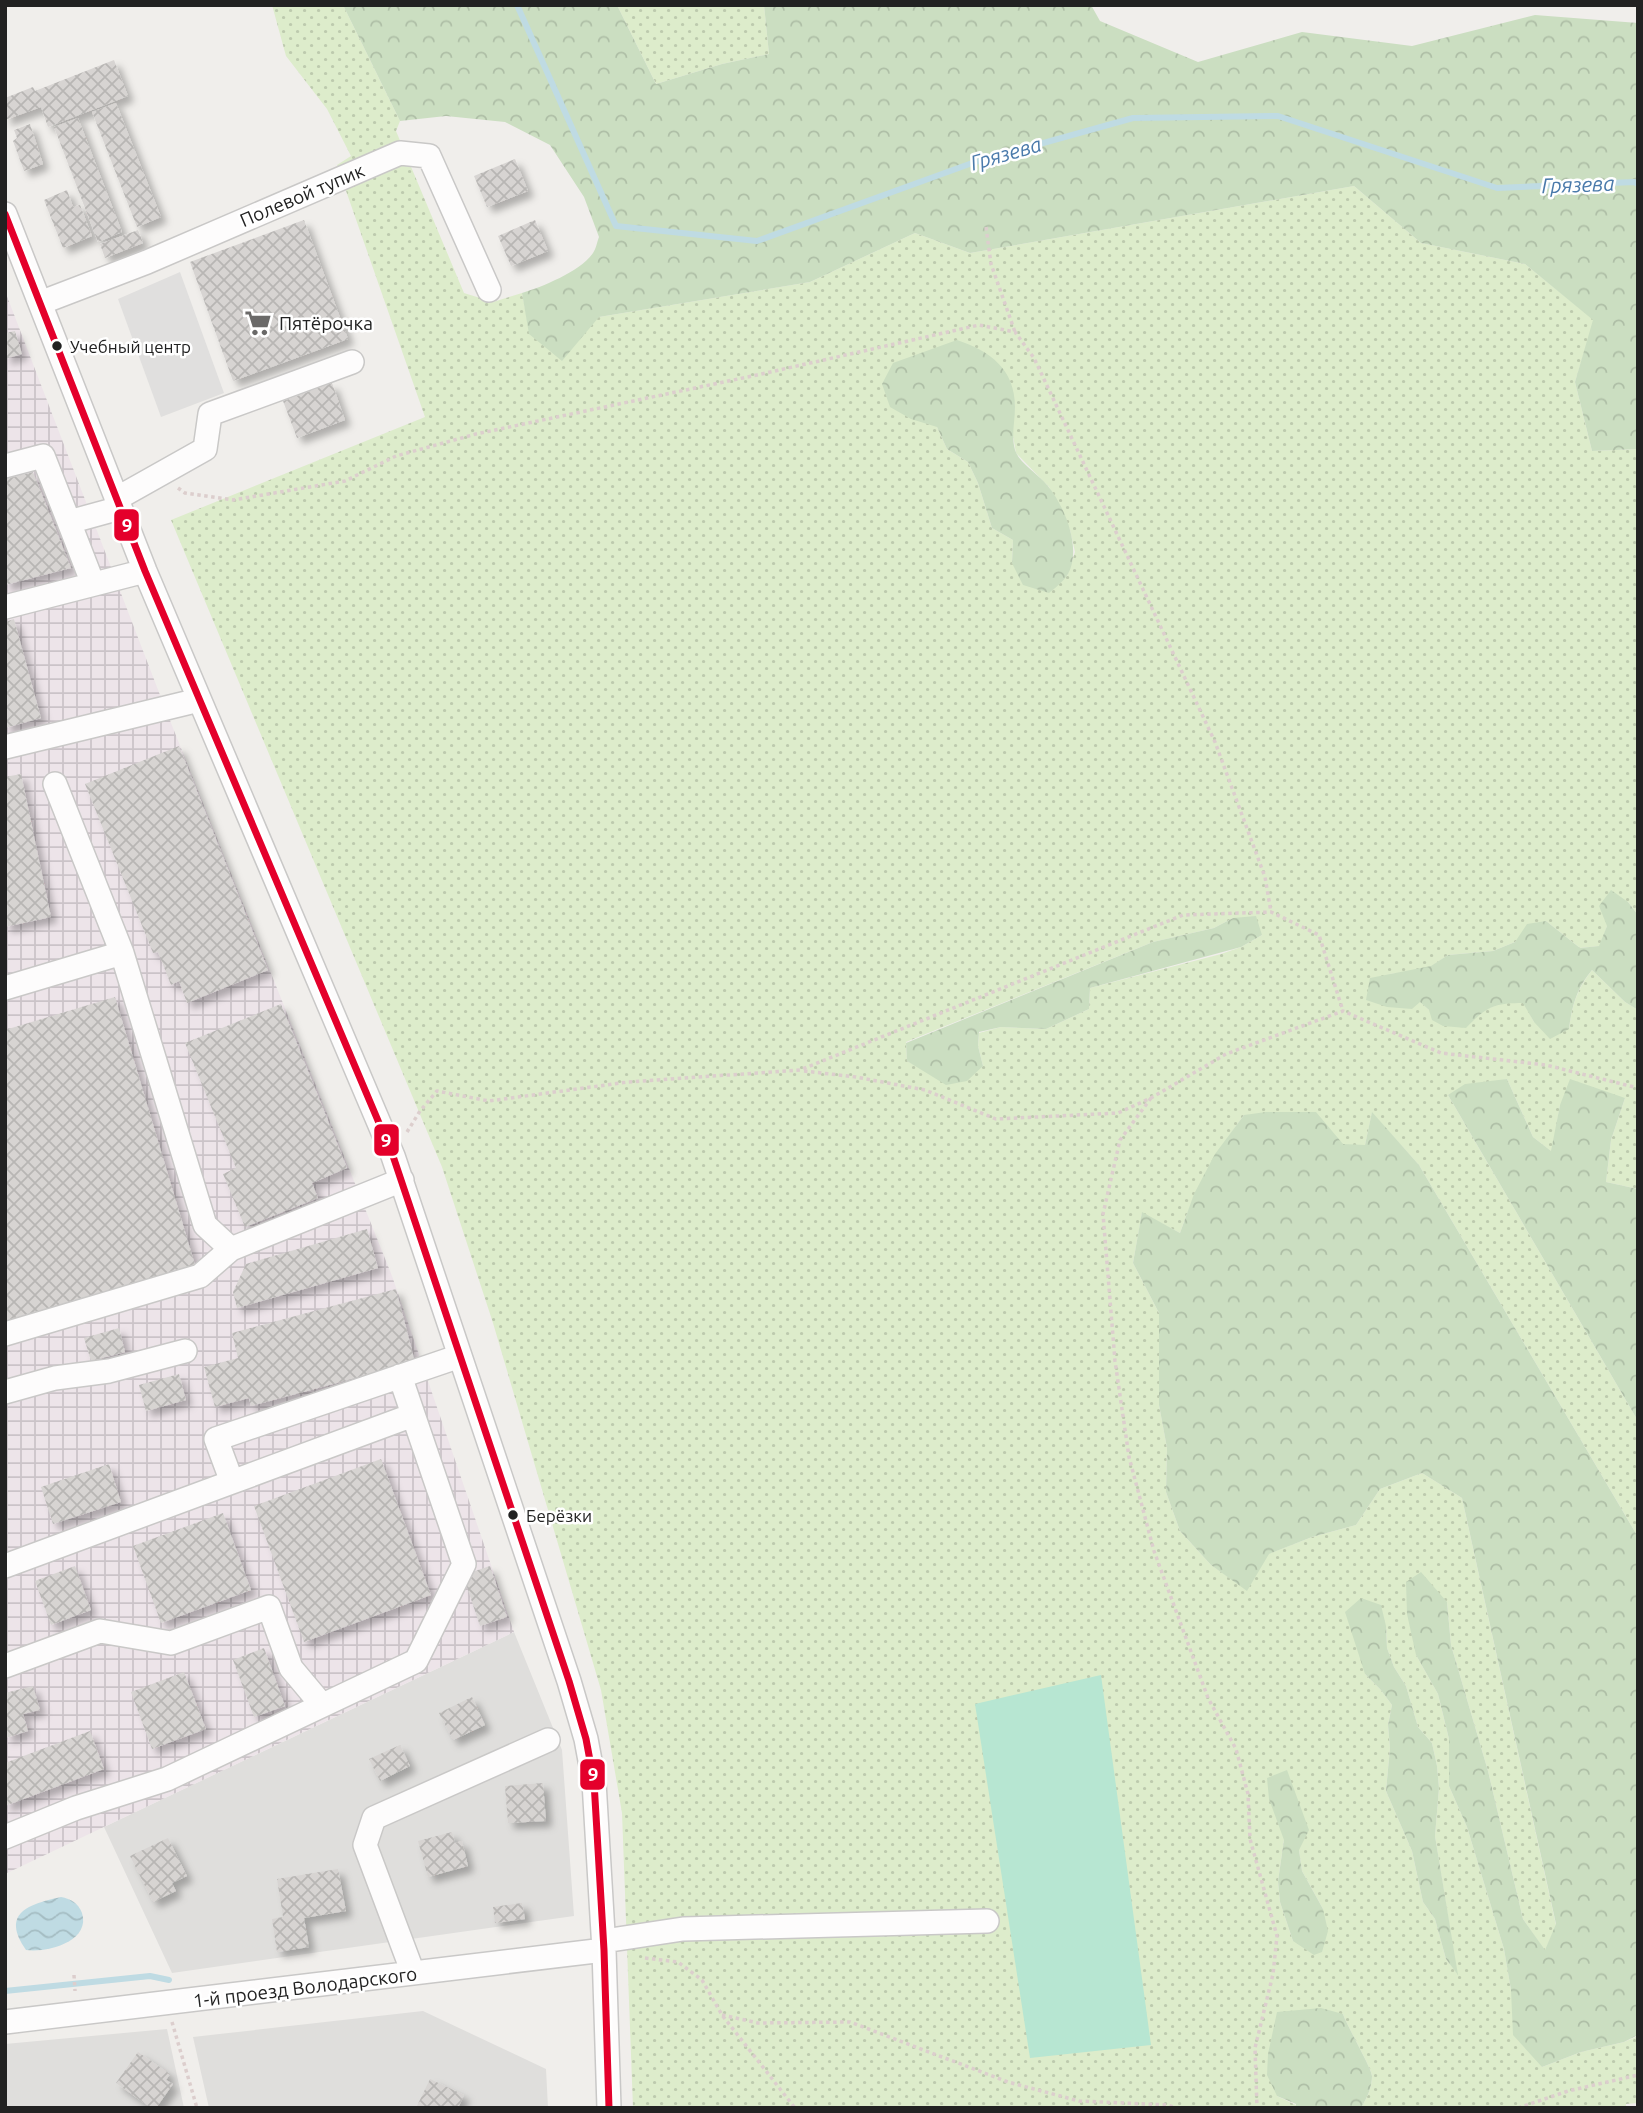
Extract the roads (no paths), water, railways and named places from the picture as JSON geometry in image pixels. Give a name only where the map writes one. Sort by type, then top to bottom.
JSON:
[{"type":"street","name":"Полевой тупик","points":[[40,303],[147,262],[400,153],[429,156],[489,290]]},
{"type":"street","points":[[5,214],[145,570],[393,1156],[569,1681],[586,1739],[594,1782],[604,1951],[609,2108]]},
{"type":"street","points":[[69,522],[118,503],[159,475],[205,449],[210,414],[352,362]]},
{"type":"street","points":[[5,466],[43,456],[93,584]]},
{"type":"street","points":[[5,607],[145,570]]},
{"type":"street","points":[[5,747],[199,700]]},
{"type":"street","points":[[55,784],[122,953],[205,1225],[230,1249]]},
{"type":"street","points":[[5,988],[122,953]]},
{"type":"street","points":[[5,1334],[200,1276],[230,1249],[404,1187]]},
{"type":"street","points":[[232,1482],[216,1439],[400,1376],[458,1348]]},
{"type":"street","points":[[5,1392],[55,1378],[109,1371],[186,1350]]},
{"type":"street","points":[[5,1837],[76,1808],[167,1779],[416,1661],[464,1564],[400,1376]]},
{"type":"street","points":[[5,1566],[413,1415]]},
{"type":"street","points":[[5,1666],[100,1631],[171,1643],[269,1607],[291,1668],[322,1705]]},
{"type":"street","points":[[413,1973],[365,1845],[374,1818],[548,1740]]},
{"type":"street","name":"1-й проезд Володарского","points":[[5,2022],[604,1951],[683,1928],[987,1921]]},
{"type":"water","points":[[61,1897],[74,1902],[82,1913],[80,1931],[65,1944],[44,1950],[26,1950],[16,1927],[17,1919],[29,1907]]},
{"type":"waterway","name":"Грязева","points":[[517,5],[616,226],[757,241],[975,162],[1133,118],[1278,116],[1497,188],[1634,182],[1638,184]]},
{"type":"waterway","points":[[5,1991],[150,1976],[169,1980]]},
{"type":"place","name":"Пятёрочка","points":[[258,323]]},
{"type":"place","name":"Учебный центр","points":[[57,346]]},
{"type":"place","name":"Берёзки","points":[[513,1515]]}]
